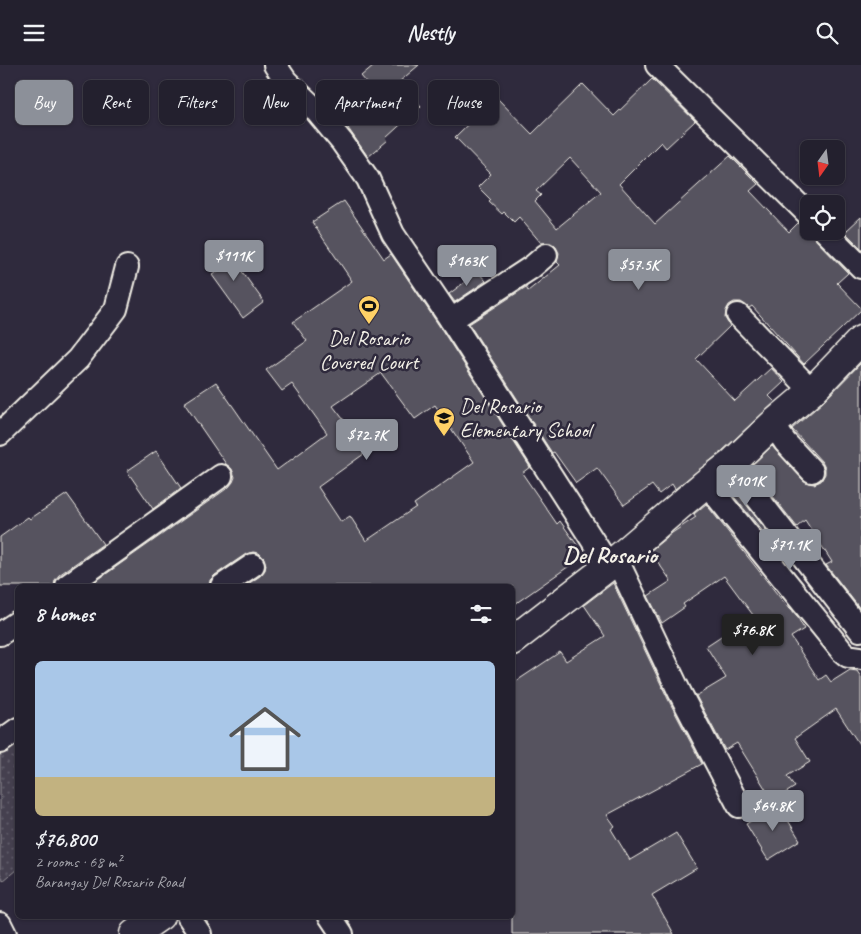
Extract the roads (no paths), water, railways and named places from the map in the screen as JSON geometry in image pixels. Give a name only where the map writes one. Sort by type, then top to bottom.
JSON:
[{"type":"main road","points":[[515,639],[613,563],[706,483],[732,464],[773,424],[812,391],[861,339]]},
{"type":"main road","points":[[134,934],[156,919]]},
{"type":"street","points":[[275,65],[286,81],[312,106],[342,142],[368,179],[393,234],[613,563],[739,807]]},
{"type":"street","points":[[657,65],[800,206]]},
{"type":"street","points":[[834,240],[861,267]]},
{"type":"street","points":[[450,320],[532,267],[546,255]]},
{"type":"street","points":[[0,434],[78,359],[116,309],[127,267]]},
{"type":"street","points":[[738,315],[812,391]]},
{"type":"street","points":[[773,424],[785,442],[812,471]]},
{"type":"street","points":[[732,464],[860,631]]},
{"type":"street","points":[[70,584],[221,476]]},
{"type":"street","points":[[706,483],[842,651],[848,656],[861,658]]},
{"type":"street","points":[[225,584],[253,565]]},
{"type":"street","points":[[0,635],[15,624]]},
{"type":"street","points":[[0,742],[15,731]]},
{"type":"street","points":[[190,919],[200,934]]},
{"type":"street","points":[[332,919],[342,934]]},
{"type":"street","points":[[0,924],[5,934]]},
{"type":"place","name":"Del Rosario Covered Court","points":[[369,325]]},
{"type":"place","name":"Del Rosario Elementary School","points":[[444,437]]},
{"type":"district","name":"Del Rosario","points":[[610,555]]}]
